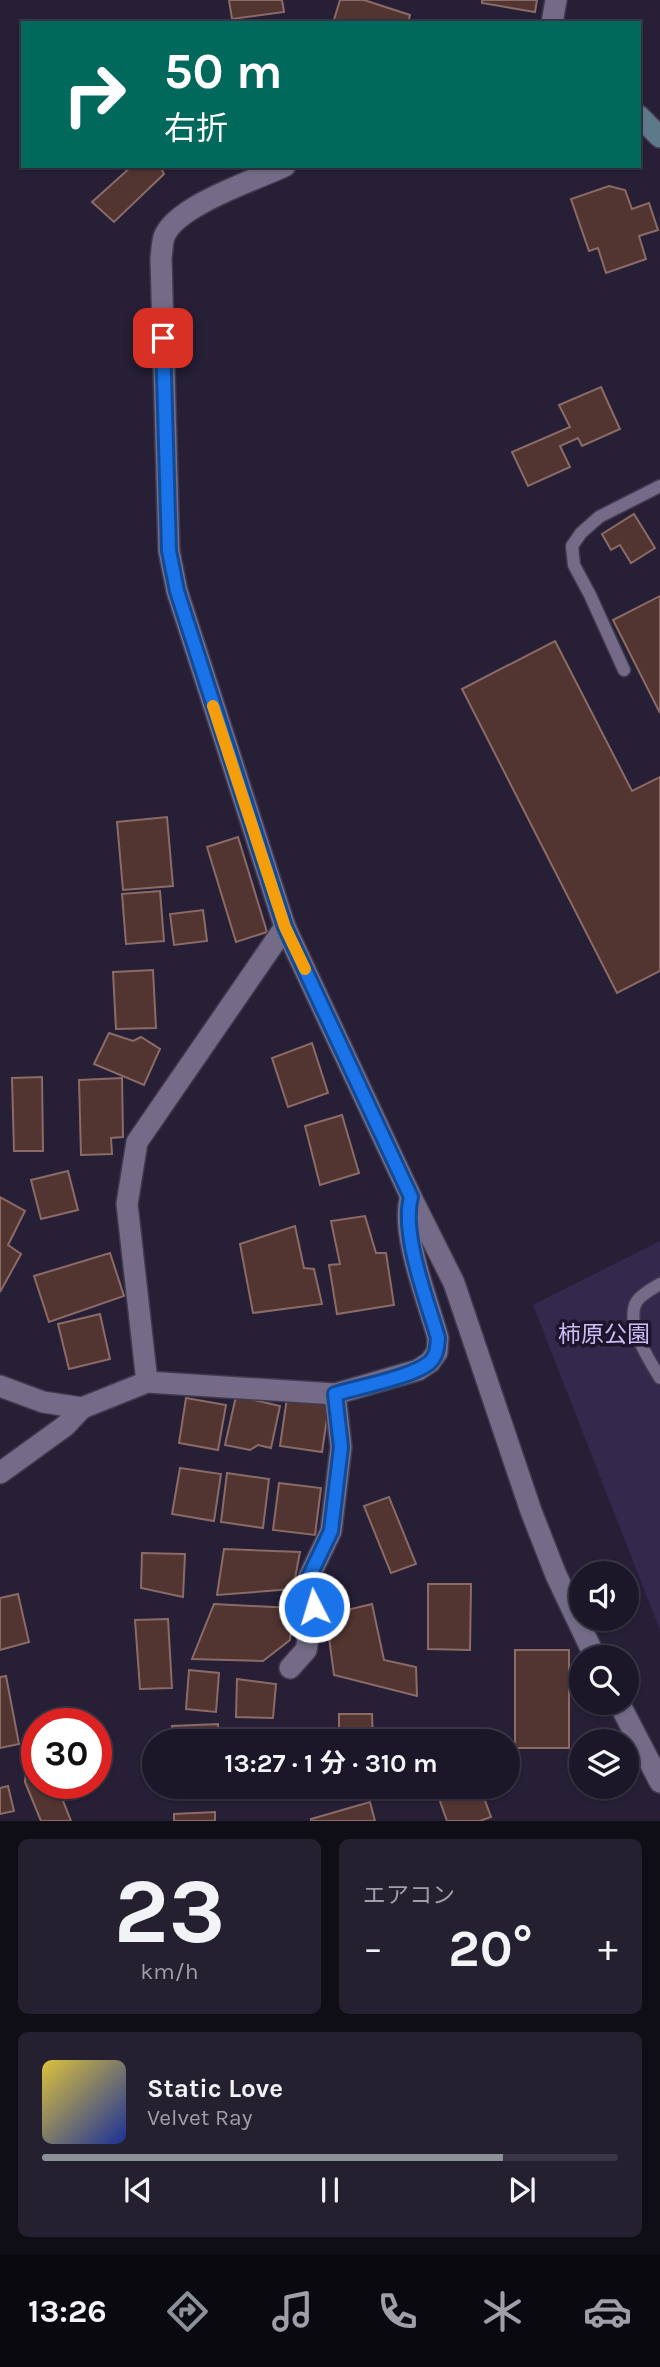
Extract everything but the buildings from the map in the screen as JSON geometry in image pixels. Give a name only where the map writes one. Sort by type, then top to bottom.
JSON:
[{"type":"street","points":[[552,21],[556,0]]},
{"type":"street","points":[[641,118],[660,137]]},
{"type":"street","points":[[281,168],[190,209],[175,220],[164,236],[161,258],[169,551],[181,604],[285,927],[454,1283],[531,1511],[556,1576],[589,1645]]},
{"type":"street","points":[[147,1382],[127,1204],[137,1142],[285,927]]},
{"type":"street","points":[[0,1473],[65,1426],[82,1408],[147,1382],[335,1394],[418,1370],[430,1362],[437,1352],[438,1338],[410,1235],[407,1211],[411,1197]]},
{"type":"street","points":[[0,1386],[43,1402],[82,1408]]},
{"type":"street","points":[[290,1668],[306,1650],[314,1607],[309,1577],[331,1531],[341,1447],[335,1394]]},
{"type":"street","points":[[625,1715],[660,1783]]},
{"type":"lane","points":[[624,670],[574,565],[572,546],[581,533],[599,517],[660,486]]},
{"type":"lane","points":[[660,1284],[638,1300],[633,1314],[637,1336],[660,1378]]},
{"type":"green space","name":"柿原公園","points":[[660,1241],[660,1630],[639,1576],[639,1561],[633,1561],[533,1305]]},
{"type":"slow traffic","points":[[213,706],[285,927],[305,969]]},
{"type":"route","points":[[163,338],[169,551],[177,591],[285,927],[411,1197],[407,1211],[410,1235],[438,1338],[437,1352],[430,1362],[418,1370],[335,1394],[341,1447],[331,1531],[309,1577],[314,1607]]}]
